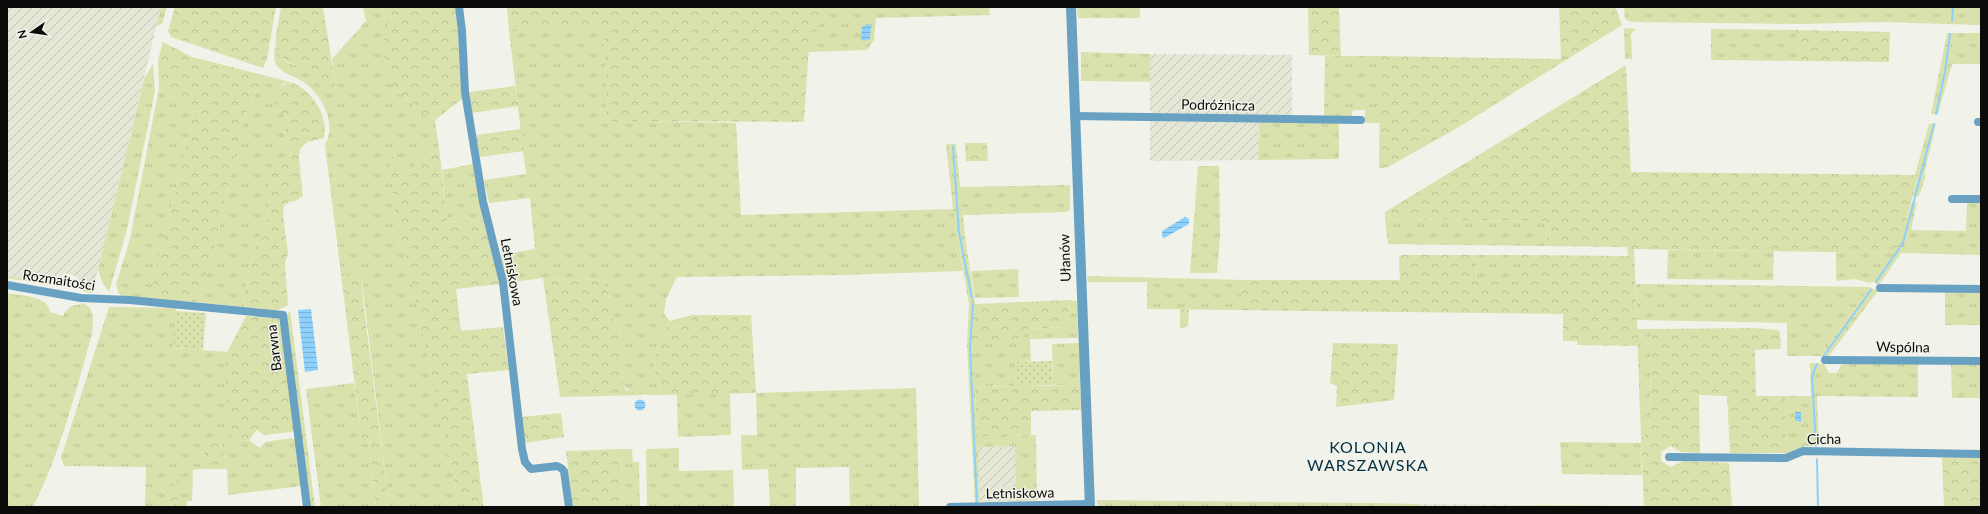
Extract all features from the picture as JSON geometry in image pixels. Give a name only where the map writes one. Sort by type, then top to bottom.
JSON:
[{"type":"street","name":"Letniskowa","points":[[460,7],[464,92],[483,202],[503,282],[522,449],[525,462],[530,469],[561,468],[564,471],[569,507]]},
{"type":"street","name":"Ułanów","points":[[1071,7],[1090,506]]},
{"type":"street","name":"Podróżnicza","points":[[1074,116],[1361,120]]},
{"type":"street","points":[[1952,198],[1981,199]]},
{"type":"street","name":"Rozmaitości","points":[[7,285],[106,301]]},
{"type":"street","points":[[1880,288],[1981,290]]},
{"type":"street","name":"Barwna","points":[[106,301],[130,300],[283,315],[307,507]]},
{"type":"street","name":"Wspólna","points":[[1825,360],[1981,361]]},
{"type":"street","name":"Cicha","points":[[1668,457],[1786,458],[1803,451],[1981,454]]},
{"type":"street","name":"Letniskowa","points":[[950,507],[1090,506]]},
{"type":"shaded area","points":[[7,7],[161,7],[98,270],[96,277],[86,287],[79,286],[78,277],[65,273],[58,282],[36,281],[7,276]]},
{"type":"shaded area","points":[[1150,54],[1292,55],[1292,116],[1150,115]]},
{"type":"shaded area","points":[[1150,121],[1259,122],[1258,160],[1150,161]]},
{"type":"shaded area","points":[[1015,446],[1016,501],[979,502],[977,447]]},
{"type":"shaded area","points":[[1419,504],[1538,505],[1538,507],[1419,507]]},
{"type":"green space","points":[[161,7],[167,7],[162,24],[156,26]]},
{"type":"green space","points":[[175,7],[276,7],[267,59],[263,68],[171,37],[168,31]]},
{"type":"green space","points":[[281,7],[323,7],[336,88],[320,87],[315,70],[288,62],[281,57],[277,50],[276,33]]},
{"type":"green space","points":[[363,7],[383,7],[390,32],[393,88],[411,103],[416,111],[435,120],[440,155],[422,154],[411,171],[402,170],[401,159],[389,155],[400,247],[405,248],[459,503],[483,501],[483,507],[389,507],[361,273],[341,274],[325,144],[328,136],[329,120],[323,104],[318,96],[303,82],[280,69],[275,61],[275,45],[281,57],[285,61],[290,64],[317,71],[336,88],[332,59],[366,21]]},
{"type":"green space","points":[[383,7],[455,7],[459,39],[462,99],[435,120],[415,111],[411,103],[393,88],[380,46],[390,32]]},
{"type":"green space","points":[[507,7],[825,7],[822,19],[809,46],[804,122],[607,121],[604,27],[509,31]]},
{"type":"green space","points":[[825,7],[989,7],[990,15],[876,18],[874,40],[867,50],[808,52],[811,40]]},
{"type":"green space","points":[[1077,7],[1140,7],[1140,18],[1078,18]]},
{"type":"green space","points":[[1308,7],[1339,7],[1341,56],[1309,55]]},
{"type":"green space","points":[[1559,7],[1615,7],[1622,25],[1459,127],[1386,168],[1379,168],[1380,56],[1561,59]]},
{"type":"green space","points":[[1624,7],[1981,7],[1981,25],[1883,22],[1800,24],[1631,22],[1625,19]]},
{"type":"green space","points":[[604,27],[607,120],[736,123],[741,215],[953,209],[963,271],[841,275],[677,277],[666,299],[664,314],[670,321],[660,340],[654,365],[658,384],[663,395],[636,393],[627,389],[623,385],[620,322],[613,319],[607,289],[603,280],[543,278],[507,283],[501,255],[535,249],[530,198],[489,203],[484,180],[526,174],[509,31]]},
{"type":"green space","points":[[1624,28],[1636,29],[1631,34],[1632,59],[1625,59]]},
{"type":"green space","points":[[1711,29],[1796,30],[1800,61],[1711,60]]},
{"type":"green space","points":[[1796,30],[1890,32],[1889,62],[1800,61]]},
{"type":"green space","points":[[1947,33],[1981,33],[1981,64],[1952,64],[1938,114],[1931,114]]},
{"type":"green space","points":[[163,42],[192,57],[263,75],[244,120],[212,258],[196,302],[149,299],[194,112],[159,88],[158,60]]},
{"type":"green space","points":[[1081,52],[1150,54],[1150,82],[1081,81]]},
{"type":"green space","points":[[1325,56],[1380,56],[1380,123],[1365,123],[1365,110],[1353,110],[1351,117],[1324,117]]},
{"type":"green space","points":[[153,64],[155,90],[152,106],[127,229],[109,292],[102,282],[98,270],[144,79]]},
{"type":"green space","points":[[1626,65],[1631,172],[1918,175],[1901,242],[1892,253],[1634,249],[1638,346],[1577,345],[1577,341],[1563,341],[1563,314],[1239,310],[1244,280],[1400,280],[1399,258],[1401,255],[1476,255],[1477,282],[1522,282],[1522,255],[1628,256],[1627,247],[1547,246],[1546,221],[1385,219],[1385,212]]},
{"type":"green space","points":[[263,75],[293,83],[282,84],[283,114],[289,120],[284,133],[292,154],[283,165],[270,173],[266,193],[270,199],[268,218],[257,243],[245,288],[244,307],[196,302],[212,258],[244,120]]},
{"type":"green space","points":[[293,83],[307,92],[318,105],[324,121],[325,130],[324,138],[307,142],[300,149],[299,159],[303,196],[295,201],[289,202],[284,206],[283,215],[288,253],[285,263],[288,305],[276,311],[244,307],[245,288],[257,243],[268,218],[270,199],[266,193],[270,172],[283,165],[292,154],[284,133],[289,120],[276,105],[273,97],[281,87],[286,84]]},
{"type":"green space","points":[[515,86],[519,106],[472,113],[469,92]]},
{"type":"green space","points":[[159,88],[194,112],[149,299],[121,296],[118,292],[116,284],[130,239]]},
{"type":"green space","points":[[1259,122],[1339,123],[1339,159],[1258,160]]},
{"type":"green space","points":[[1929,124],[1936,124],[1924,175],[1926,175],[1919,196],[1913,196],[1918,176],[1915,175]]},
{"type":"green space","points":[[521,129],[524,151],[480,157],[476,135]]},
{"type":"green space","points":[[965,143],[987,143],[988,161],[966,161]]},
{"type":"green space","points":[[946,144],[956,144],[965,236],[975,304],[1069,300],[1070,327],[1026,329],[1024,339],[973,341],[975,387],[1080,385],[1081,410],[1031,411],[1031,435],[977,437],[975,388],[969,388],[967,343],[969,304],[953,209]]},
{"type":"green space","points":[[422,154],[440,155],[447,222],[483,220],[499,279],[499,284],[456,289],[461,331],[503,327],[509,370],[467,374],[483,501],[459,504],[405,249],[400,247],[388,155],[401,159],[402,170],[411,171]]},
{"type":"green space","points":[[473,164],[483,220],[447,222],[442,170]]},
{"type":"green space","points":[[1198,166],[1219,166],[1220,237],[1217,273],[1190,273]]},
{"type":"green space","points":[[1070,185],[1070,210],[1066,212],[963,215],[960,187]]},
{"type":"green space","points":[[1912,202],[1917,202],[1911,230],[1966,231],[1967,203],[1981,203],[1981,255],[1901,253],[1879,285],[1872,281],[1870,283],[1855,279],[1836,281],[1836,252],[1892,253],[1905,226]]},
{"type":"green space","points":[[1385,219],[1546,221],[1547,246],[1388,244]]},
{"type":"green space","points":[[1668,250],[1774,251],[1773,280],[1667,279]]},
{"type":"green space","points":[[1476,255],[1522,255],[1523,282],[1477,282]]},
{"type":"green space","points":[[1018,269],[1019,297],[975,298],[971,271]]},
{"type":"green space","points":[[361,272],[363,300],[389,507],[376,507],[369,441],[362,442],[341,274]]},
{"type":"green space","points":[[7,276],[35,281],[58,282],[49,285],[7,278]]},
{"type":"green space","points":[[1087,276],[1244,280],[1239,310],[1147,309],[1147,282],[1088,283]]},
{"type":"green space","points":[[96,277],[92,293],[84,291],[80,288],[79,286],[86,287]]},
{"type":"green space","points":[[543,278],[603,280],[607,289],[613,319],[620,322],[623,385],[626,390],[644,395],[560,397]]},
{"type":"green space","points":[[1636,284],[1870,287],[1820,356],[1787,356],[1787,323],[1637,320]]},
{"type":"green space","points":[[1870,287],[1878,291],[1828,357],[1820,356]]},
{"type":"green space","points":[[1945,291],[1981,292],[1981,325],[1945,325]]},
{"type":"green space","points":[[7,293],[39,299],[48,306],[50,312],[63,316],[70,307],[81,305],[81,303],[89,307],[92,315],[92,334],[67,422],[52,465],[33,507],[7,507]]},
{"type":"green space","points":[[1069,300],[1077,301],[1078,338],[1030,339],[1031,361],[1014,362],[1015,386],[975,387],[977,437],[1036,435],[1037,500],[1016,501],[1015,446],[978,447],[979,505],[975,505],[969,388],[974,387],[973,340],[1023,339],[1026,329],[1070,327]]},
{"type":"green space","points":[[109,307],[176,308],[173,348],[229,352],[232,442],[249,440],[260,448],[265,442],[292,438],[296,441],[302,486],[228,495],[227,469],[220,438],[206,439],[201,469],[193,470],[192,501],[187,501],[187,507],[145,507],[146,467],[64,466],[61,458]]},
{"type":"green space","points":[[1180,309],[1189,310],[1188,326],[1180,329]]},
{"type":"green space","points":[[290,310],[315,507],[310,507],[286,317]]},
{"type":"green space","points":[[175,311],[206,313],[203,350],[173,348]]},
{"type":"green space","points":[[692,315],[751,315],[756,393],[663,395],[658,384],[654,365],[660,340],[670,321]]},
{"type":"green space","points":[[246,316],[281,319],[295,428],[292,432],[264,435],[257,430],[249,440],[232,442],[226,392],[225,356]]},
{"type":"green space","points":[[1754,328],[1777,330],[1780,332],[1781,349],[1755,350],[1756,396],[1785,396],[1787,453],[1730,453],[1727,396],[1699,395],[1700,453],[1681,452],[1671,446],[1661,452],[1661,461],[1671,467],[1683,461],[1729,463],[1732,507],[1538,507],[1538,505],[1644,506],[1641,438],[1651,430],[1650,329]]},
{"type":"green space","points":[[1637,329],[1650,329],[1651,430],[1641,438]]},
{"type":"green space","points":[[1079,343],[1080,385],[1053,385],[1052,344]]},
{"type":"green space","points":[[1333,343],[1398,344],[1394,400],[1336,407],[1337,386],[1330,383]]},
{"type":"green space","points":[[1052,361],[1053,385],[1015,386],[1014,362]]},
{"type":"green space","points":[[1810,363],[1824,364],[1829,373],[1837,373],[1842,363],[1918,364],[1918,397],[1817,396],[1819,446],[1805,446],[1787,453],[1785,396],[1811,396]]},
{"type":"green space","points":[[1951,364],[1981,365],[1981,398],[1952,398]]},
{"type":"green space","points":[[354,383],[362,441],[369,441],[376,507],[321,507],[306,389]]},
{"type":"green space","points":[[916,388],[919,506],[850,507],[849,467],[796,468],[796,507],[770,507],[768,469],[742,470],[741,435],[757,435],[756,393]]},
{"type":"green space","points":[[730,393],[731,435],[678,437],[677,394]]},
{"type":"green space","points":[[561,413],[564,437],[525,443],[521,417]]},
{"type":"green space","points":[[206,438],[220,438],[227,469],[201,469]]},
{"type":"green space","points":[[1560,442],[1641,443],[1642,475],[1562,474]]},
{"type":"green space","points":[[679,448],[679,471],[733,470],[734,505],[732,507],[647,507],[646,449]]},
{"type":"green space","points":[[621,449],[632,449],[633,462],[639,462],[640,507],[623,507]]},
{"type":"green space","points":[[621,449],[623,507],[573,507],[566,451]]},
{"type":"green space","points":[[1942,457],[1981,457],[1981,507],[1944,507]]},
{"type":"green space","points":[[183,476],[189,477],[189,484],[181,491],[173,507],[165,507],[164,498],[168,490]]},
{"type":"green space","points":[[1097,500],[1373,503],[1373,507],[1097,507]]},
{"type":"green space","points":[[1373,503],[1419,504],[1419,507],[1373,507]]},
{"type":"water","points":[[868,24],[871,26],[870,39],[863,41],[861,39],[862,27]]},
{"type":"water","points":[[1185,217],[1189,219],[1189,224],[1164,238],[1162,236],[1162,231]]},
{"type":"water","points":[[311,309],[318,370],[305,372],[298,310]]},
{"type":"water","points":[[638,400],[642,400],[644,401],[644,409],[638,410],[635,407],[635,403]]},
{"type":"water","points":[[1795,412],[1801,412],[1801,422],[1795,420]]},
{"type":"waterway","points":[[1952,21],[1953,7]]},
{"type":"waterway","points":[[1936,114],[1945,72],[1950,34]]},
{"type":"waterway","points":[[1876,282],[1903,243],[1934,124]]},
{"type":"waterway","points":[[953,146],[959,233],[972,298]]},
{"type":"waterway","points":[[1823,357],[1871,290]]},
{"type":"waterway","points":[[973,304],[970,347],[977,505]]},
{"type":"waterway","points":[[1816,446],[1812,376],[1817,364]]},
{"type":"waterway","points":[[1817,459],[1818,507]]},
{"type":"district","name":"KOLONIA WARSZAWSKA","points":[[1368,456]]}]
